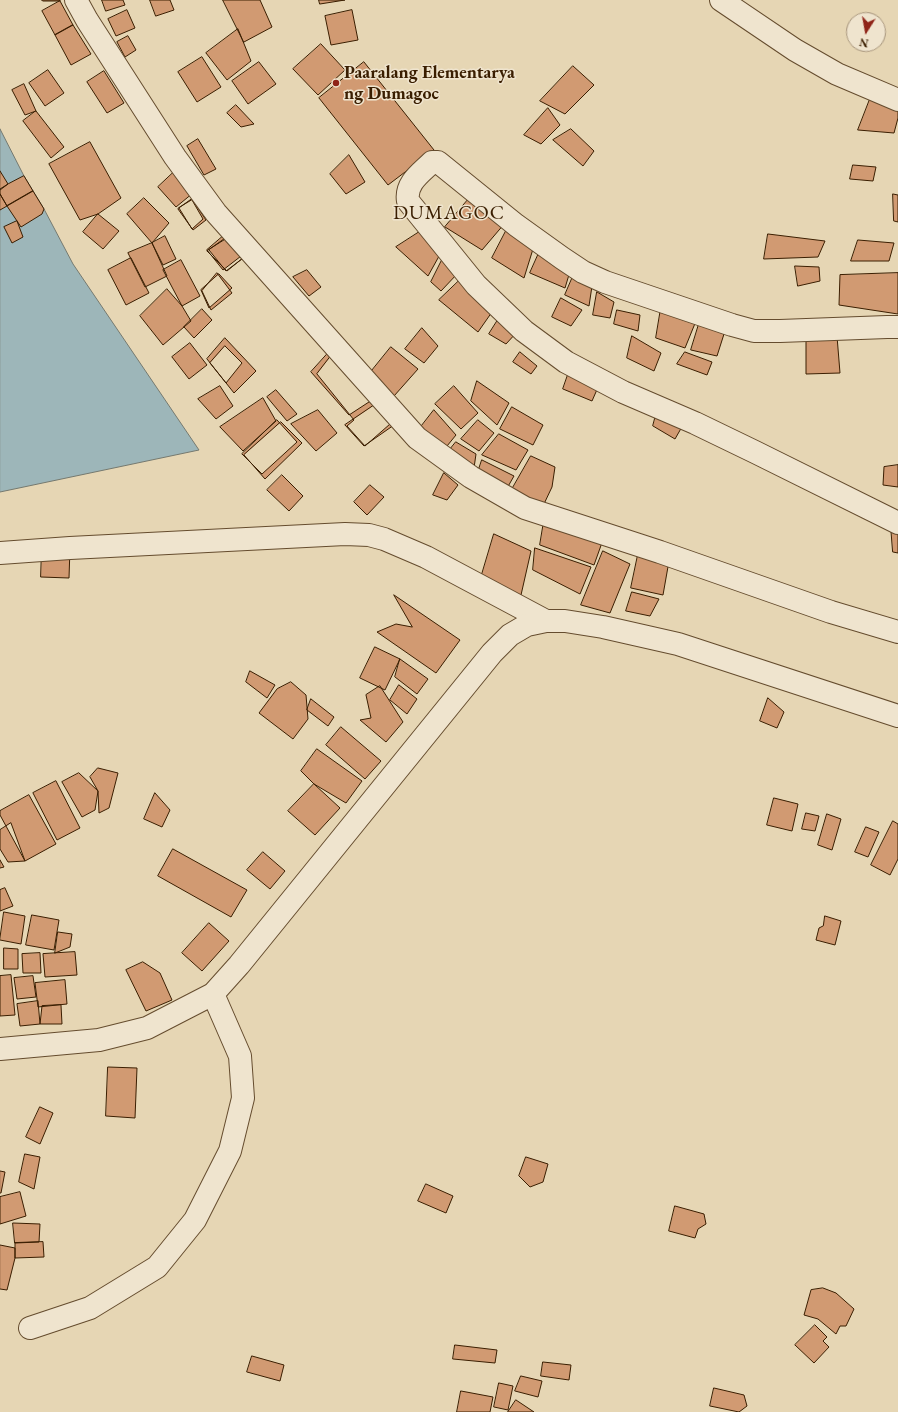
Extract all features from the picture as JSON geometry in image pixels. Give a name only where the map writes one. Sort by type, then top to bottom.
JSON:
[{"type":"street","points":[[76,0],[87,20],[175,157],[216,213],[417,438],[470,477],[525,508],[660,552],[831,612],[898,632]]},
{"type":"street","points":[[720,0],[801,53],[837,74],[898,100]]},
{"type":"street","points":[[898,328],[887,327],[754,331],[732,325],[605,282],[583,272],[516,225],[438,162],[432,162],[410,184],[408,190],[408,201],[476,285],[524,331],[566,362],[623,392],[748,449],[898,523]]},
{"type":"street","points":[[0,553],[345,534],[369,535],[384,539],[426,556],[546,621]]},
{"type":"street","points":[[0,1049],[99,1040],[147,1028],[213,994],[492,653],[510,635],[527,625],[546,621],[565,621],[603,627],[678,644],[898,716]]},
{"type":"street","points":[[30,1328],[90,1308],[157,1267],[195,1220],[230,1150],[243,1098],[240,1056],[213,994]]},
{"type":"water","points":[[0,129],[24,176],[44,209],[73,264],[199,450],[0,492]]},
{"type":"building","points":[[42,0],[60,0],[60,1],[43,1]]},
{"type":"building","points":[[102,0],[123,0],[125,5],[106,11]]},
{"type":"building","points":[[150,0],[170,0],[174,10],[156,16]]},
{"type":"building","points":[[223,0],[260,0],[272,27],[244,42]]},
{"type":"building","points":[[319,0],[345,0],[320,4]]},
{"type":"building","points":[[60,1],[73,25],[55,35],[42,11]]},
{"type":"building","points":[[127,10],[135,28],[116,36],[108,19]]},
{"type":"building","points":[[352,10],[358,40],[331,45],[325,16]]},
{"type":"building","points":[[73,25],[91,54],[71,65],[55,35]]},
{"type":"building","points":[[238,29],[251,61],[227,80],[206,53]]},
{"type":"building","points":[[128,36],[136,50],[125,57],[117,42]]},
{"type":"building","points":[[321,44],[345,70],[318,95],[293,69]]},
{"type":"building","points":[[202,57],[221,87],[197,102],[178,72]]},
{"type":"building","points":[[259,62],[276,84],[248,104],[232,81]]},
{"type":"building","points":[[364,62],[434,150],[388,185],[319,98]]},
{"type":"building","points":[[573,66],[594,85],[565,114],[540,101]]},
{"type":"building","points":[[48,70],[64,93],[45,106],[29,83]]},
{"type":"building","points":[[104,71],[124,103],[107,113],[87,82]]},
{"type":"building","points":[[24,84],[36,111],[25,115],[12,90]]},
{"type":"building","points":[[872,94],[898,110],[898,118],[894,133],[858,130]]},
{"type":"building","points":[[236,105],[254,124],[241,127],[227,113]]},
{"type":"building","points":[[548,108],[560,125],[541,144],[524,135]]},
{"type":"building","points":[[36,111],[64,147],[51,158],[23,121]]},
{"type":"building","points":[[571,129],[594,151],[583,166],[553,140]]},
{"type":"building","points":[[198,139],[216,169],[204,175],[187,146]]},
{"type":"building","points":[[90,142],[121,198],[98,214],[80,220],[49,164]]},
{"type":"building","points":[[349,155],[365,182],[346,194],[330,174]]},
{"type":"building","points":[[853,165],[876,167],[873,181],[850,179]]},
{"type":"building","points":[[0,171],[8,184],[0,189]]},
{"type":"building","points":[[174,172],[193,193],[176,207],[158,187]]},
{"type":"building","points":[[24,176],[33,191],[7,206],[0,194],[0,190]]},
{"type":"building","points":[[33,191],[44,209],[42,214],[21,227],[7,206]]},
{"type":"building","points":[[0,194],[7,206],[0,210]]},
{"type":"building","points":[[893,194],[898,195],[898,222],[894,221]]},
{"type":"building","points":[[472,195],[505,223],[482,250],[445,227]]},
{"type":"building","points":[[144,198],[169,223],[152,243],[127,214]]},
{"type":"building","points":[[192,199],[206,220],[193,230],[178,209]]},
{"type":"building","points":[[192,200],[203,219],[192,229],[179,208]]},
{"type":"building","points":[[98,214],[119,231],[103,249],[83,232]]},
{"type":"building","points":[[17,221],[23,237],[12,243],[4,227]]},
{"type":"building","points":[[424,229],[443,249],[428,276],[396,247]]},
{"type":"building","points":[[506,231],[533,249],[524,278],[492,258]]},
{"type":"building","points":[[228,232],[245,253],[223,270],[207,250]]},
{"type":"building","points":[[233,233],[250,253],[226,271],[209,250]]},
{"type":"building","points":[[768,234],[825,241],[818,257],[764,259]]},
{"type":"building","points":[[165,236],[176,259],[163,265],[152,243]]},
{"type":"building","points":[[231,236],[244,257],[227,271],[207,251]]},
{"type":"building","points":[[858,240],[894,243],[889,261],[851,261]]},
{"type":"building","points":[[152,243],[167,276],[145,287],[128,253]]},
{"type":"building","points":[[543,244],[571,268],[565,288],[530,273]]},
{"type":"building","points":[[445,254],[458,273],[441,291],[431,282]]},
{"type":"building","points":[[131,258],[149,293],[126,305],[108,270]]},
{"type":"building","points":[[181,260],[200,296],[182,306],[163,270]]},
{"type":"building","points":[[795,266],[819,267],[820,281],[798,286]]},
{"type":"building","points":[[307,270],[321,287],[309,296],[293,277]]},
{"type":"building","points":[[217,273],[232,293],[211,310],[202,291]]},
{"type":"building","points":[[898,273],[898,314],[839,305],[840,275]]},
{"type":"building","points":[[219,274],[232,288],[209,308],[201,290]]},
{"type":"building","points":[[574,274],[592,286],[589,306],[565,295]]},
{"type":"building","points":[[461,279],[492,312],[478,332],[439,300]]},
{"type":"building","points":[[167,289],[182,306],[191,321],[163,345],[140,316]]},
{"type":"building","points":[[597,292],[614,302],[610,318],[593,315]]},
{"type":"building","points":[[561,298],[582,310],[571,326],[552,317]]},
{"type":"building","points":[[661,308],[696,321],[685,348],[656,338]]},
{"type":"building","points":[[202,309],[212,320],[194,338],[184,327]]},
{"type":"building","points":[[617,310],[640,315],[638,331],[614,324]]},
{"type":"building","points":[[501,315],[517,332],[506,344],[489,334]]},
{"type":"building","points":[[699,324],[724,334],[717,356],[691,350]]},
{"type":"building","points":[[422,328],[438,346],[424,363],[405,349]]},
{"type":"building","points":[[632,336],[661,353],[654,371],[627,358]]},
{"type":"building","points":[[837,336],[840,373],[806,374],[806,338]]},
{"type":"building","points":[[225,338],[256,371],[234,393],[207,359]]},
{"type":"building","points":[[190,343],[207,365],[189,379],[172,357]]},
{"type":"building","points":[[225,346],[242,363],[226,383],[210,363]]},
{"type":"building","points":[[391,347],[418,369],[394,396],[370,373]]},
{"type":"building","points":[[330,351],[372,400],[349,415],[311,372]]},
{"type":"building","points":[[334,352],[390,424],[365,446],[347,426],[354,420],[317,374]]},
{"type":"building","points":[[520,352],[537,366],[531,374],[513,362]]},
{"type":"building","points":[[685,352],[712,362],[707,375],[677,364]]},
{"type":"building","points":[[570,369],[599,385],[592,401],[563,389]]},
{"type":"building","points":[[477,381],[509,403],[497,425],[471,401]]},
{"type":"building","points":[[220,386],[233,406],[216,419],[198,399]]},
{"type":"building","points":[[454,386],[478,413],[461,429],[435,404]]},
{"type":"building","points":[[276,390],[297,414],[287,421],[267,397]]},
{"type":"building","points":[[263,398],[276,421],[243,451],[220,427]]},
{"type":"building","points":[[376,404],[394,425],[364,446],[345,425]]},
{"type":"building","points":[[512,407],[543,425],[533,445],[500,429]]},
{"type":"building","points":[[318,410],[337,433],[316,451],[291,424]]},
{"type":"building","points":[[434,410],[456,435],[447,446],[420,428]]},
{"type":"building","points":[[657,411],[683,425],[675,439],[653,426]]},
{"type":"building","points":[[277,420],[297,442],[262,474],[242,454]]},
{"type":"building","points":[[478,420],[494,433],[479,451],[461,439]]},
{"type":"building","points":[[281,422],[302,443],[265,479],[244,455]]},
{"type":"building","points":[[499,434],[528,450],[516,470],[482,455]]},
{"type":"building","points":[[456,442],[476,454],[474,468],[448,452]]},
{"type":"building","points":[[531,456],[555,467],[552,487],[543,506],[511,491]]},
{"type":"building","points":[[482,460],[514,476],[506,490],[477,475]]},
{"type":"building","points":[[898,465],[898,487],[883,485],[884,467]]},
{"type":"building","points":[[444,473],[458,485],[447,500],[433,495]]},
{"type":"building","points":[[282,475],[303,496],[289,511],[267,490]]},
{"type":"building","points":[[370,485],[384,497],[367,515],[354,502]]},
{"type":"building","points":[[544,521],[604,537],[594,565],[540,545]]},
{"type":"building","points":[[891,527],[898,530],[898,553],[893,552]]},
{"type":"building","points":[[494,534],[531,551],[521,595],[480,581]]},
{"type":"building","points":[[42,547],[70,548],[69,578],[41,577]]},
{"type":"building","points":[[535,548],[591,567],[580,594],[533,570]]},
{"type":"building","points":[[639,550],[669,561],[663,595],[631,588]]},
{"type":"building","points":[[603,551],[630,564],[610,613],[581,605]]},
{"type":"building","points":[[632,592],[659,599],[650,616],[626,611]]},
{"type":"building","points":[[394,595],[460,640],[436,673],[377,632],[396,624],[412,627]]},
{"type":"building","points":[[375,647],[400,659],[385,690],[360,678]]},
{"type":"building","points":[[400,659],[428,679],[417,694],[395,677]]},
{"type":"building","points":[[250,671],[275,685],[267,698],[246,682]]},
{"type":"building","points":[[291,682],[306,695],[308,719],[293,739],[259,713],[277,689]]},
{"type":"building","points":[[399,685],[417,699],[407,714],[390,700]]},
{"type":"building","points":[[380,686],[403,722],[386,742],[360,720],[371,718],[366,695]]},
{"type":"building","points":[[768,698],[784,712],[777,728],[760,721]]},
{"type":"building","points":[[311,699],[334,717],[328,726],[307,710]]},
{"type":"building","points":[[341,727],[381,761],[365,779],[326,745]]},
{"type":"building","points":[[317,749],[362,781],[346,803],[314,784],[301,771]]},
{"type":"building","points":[[98,768],[118,773],[109,808],[99,813],[98,791],[90,777]]},
{"type":"building","points":[[79,773],[98,791],[95,810],[82,817],[62,782]]},
{"type":"building","points":[[56,781],[80,828],[57,840],[33,793]]},
{"type":"building","points":[[314,784],[340,808],[315,835],[288,811]]},
{"type":"building","points":[[155,793],[170,810],[162,827],[144,819]]},
{"type":"building","points":[[29,795],[56,844],[25,861],[0,815],[0,811]]},
{"type":"building","points":[[774,798],[798,804],[792,831],[767,825]]},
{"type":"building","points":[[806,813],[819,816],[815,831],[802,829]]},
{"type":"building","points":[[827,814],[841,819],[832,850],[818,845]]},
{"type":"building","points":[[893,821],[898,824],[898,859],[890,875],[871,865]]},
{"type":"building","points":[[11,823],[25,861],[8,862],[0,849],[0,830]]},
{"type":"building","points":[[866,827],[879,832],[868,857],[855,852]]},
{"type":"building","points":[[173,849],[247,890],[231,917],[158,876]]},
{"type":"building","points":[[263,852],[285,871],[270,889],[247,870]]},
{"type":"building","points":[[0,860],[4,867],[0,868]]},
{"type":"building","points":[[5,888],[13,906],[0,911],[0,890]]},
{"type":"building","points":[[4,912],[25,916],[21,944],[0,940]]},
{"type":"building","points":[[32,915],[59,920],[54,950],[26,945]]},
{"type":"building","points":[[825,916],[841,921],[835,945],[816,940],[819,928],[823,926]]},
{"type":"building","points":[[209,923],[229,941],[202,971],[182,953]]},
{"type":"building","points":[[58,932],[72,934],[70,947],[55,953]]},
{"type":"building","points":[[4,948],[18,949],[18,969],[4,969]]},
{"type":"building","points":[[75,952],[77,975],[45,977],[43,954]]},
{"type":"building","points":[[40,953],[41,973],[23,973],[22,954]]},
{"type":"building","points":[[143,962],[160,973],[172,1000],[146,1011],[126,970]]},
{"type":"building","points":[[11,975],[15,1015],[0,1016],[0,976]]},
{"type":"building","points":[[33,976],[36,997],[17,999],[14,978]]},
{"type":"building","points":[[65,980],[67,1004],[38,1007],[35,983]]},
{"type":"building","points":[[38,1001],[40,1024],[20,1026],[17,1004]]},
{"type":"building","points":[[61,1005],[62,1024],[40,1024],[42,1006]]},
{"type":"building","points":[[108,1067],[137,1068],[135,1118],[106,1116]]},
{"type":"building","points":[[40,1107],[53,1113],[40,1144],[26,1137]]},
{"type":"building","points":[[25,1154],[40,1157],[34,1189],[19,1182]]},
{"type":"building","points":[[526,1157],[548,1164],[543,1182],[530,1187],[519,1176]]},
{"type":"building","points":[[0,1171],[5,1172],[1,1193],[0,1193]]},
{"type":"building","points":[[426,1184],[453,1196],[446,1213],[418,1201]]},
{"type":"building","points":[[20,1192],[26,1216],[0,1224],[0,1197]]},
{"type":"building","points":[[675,1206],[704,1214],[706,1224],[698,1229],[695,1238],[669,1231]]},
{"type":"building","points":[[13,1223],[40,1224],[39,1242],[15,1243]]},
{"type":"building","points":[[43,1242],[44,1257],[15,1258],[15,1243]]},
{"type":"building","points":[[0,1245],[15,1248],[15,1258],[7,1290],[0,1289]]},
{"type":"building","points":[[823,1288],[836,1293],[854,1309],[846,1326],[840,1326],[836,1334],[818,1319],[804,1315],[811,1290]]},
{"type":"building","points":[[815,1325],[827,1337],[823,1341],[829,1347],[814,1363],[795,1345]]},
{"type":"building","points":[[455,1345],[497,1350],[495,1363],[453,1359]]},
{"type":"building","points":[[252,1356],[284,1365],[280,1381],[247,1372]]},
{"type":"building","points":[[543,1362],[571,1365],[569,1380],[541,1376]]},
{"type":"building","points":[[521,1376],[542,1381],[538,1397],[515,1391]]},
{"type":"building","points":[[499,1383],[513,1386],[508,1410],[494,1407]]},
{"type":"building","points":[[714,1388],[744,1395],[747,1406],[739,1412],[710,1406]]},
{"type":"building","points":[[461,1391],[493,1397],[490,1412],[457,1412]]},
{"type":"building","points":[[516,1400],[534,1412],[508,1412]]},
{"type":"place","name":"Paaralang Elementarya ng Dumagoc","points":[[336,83]]},
{"type":"district","name":"DUMAGOC","points":[[449,214]]}]
